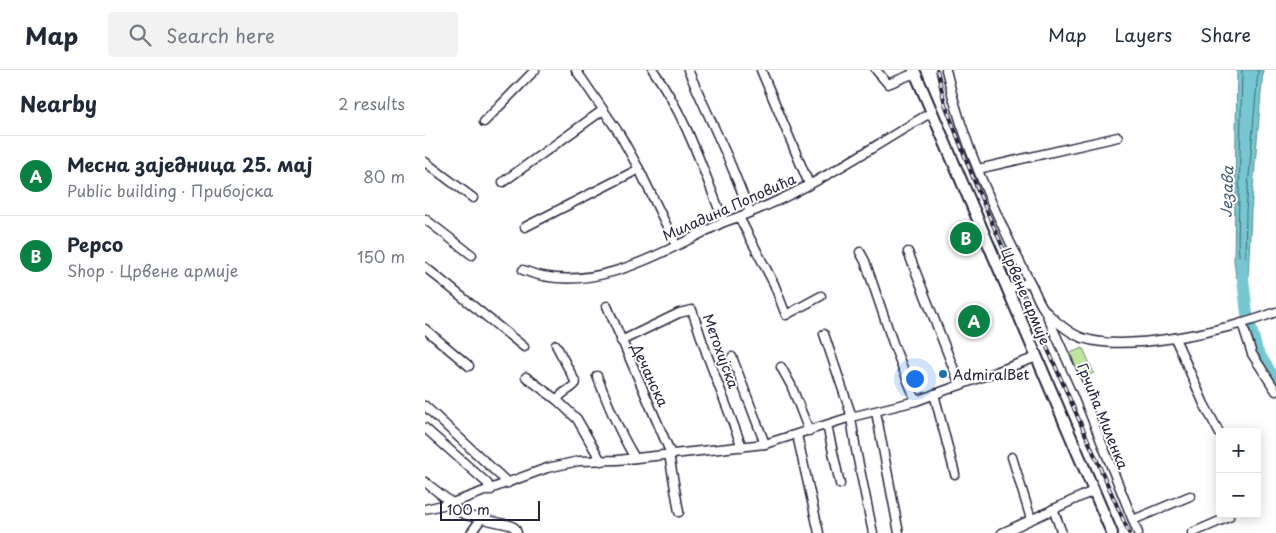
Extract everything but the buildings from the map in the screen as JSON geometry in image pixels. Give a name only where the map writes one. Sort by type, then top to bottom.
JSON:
[{"type":"main road","name":"Црвене армије","points":[[915,71],[1111,533]]},
{"type":"street","points":[[484,122],[535,70]]},
{"type":"street","points":[[576,70],[619,133],[676,245]]},
{"type":"street","points":[[653,70],[666,89],[685,126],[724,222]]},
{"type":"street","points":[[688,70],[750,212]]},
{"type":"street","points":[[761,70],[809,184]]},
{"type":"street","points":[[876,70],[888,84],[915,71]]},
{"type":"street","name":"Грчића Миленка","points":[[946,70],[958,114],[1005,234],[1044,310],[1138,533]]},
{"type":"street","points":[[503,182],[603,110]]},
{"type":"street","name":"Миладина Поповића","points":[[523,270],[538,276],[574,279],[613,272],[724,222],[773,203],[932,112]]},
{"type":"street","points":[[978,168],[1118,137]]},
{"type":"street","points":[[425,162],[473,198]]},
{"type":"street","points":[[525,227],[639,169]]},
{"type":"street","points":[[739,217],[774,284],[786,315],[821,296]]},
{"type":"street","points":[[425,219],[472,255]]},
{"type":"street","points":[[861,252],[893,346],[916,401]]},
{"type":"street","points":[[908,252],[960,385]]},
{"type":"street","points":[[425,267],[524,347]]},
{"type":"street","points":[[1007,289],[1030,282]]},
{"type":"street","name":"Дечанска","points":[[607,306],[670,454],[679,512]]},
{"type":"street","name":"Метохијска","points":[[621,341],[679,313],[692,310],[742,447]]},
{"type":"street","points":[[1044,310],[1073,334],[1092,340],[1117,343],[1175,338],[1242,323],[1276,312]]},
{"type":"street","points":[[1242,323],[1252,354],[1276,390]]},
{"type":"street","points":[[425,330],[469,366]]},
{"type":"street","points":[[823,334],[851,417],[873,533]]},
{"type":"street","points":[[1175,338],[1217,428]]},
{"type":"street","points":[[556,345],[576,383],[559,396],[557,400]]},
{"type":"street","points":[[733,357],[765,444]]},
{"type":"street","points":[[425,509],[453,503],[547,468],[579,461],[635,458],[765,444],[851,417],[916,401],[1037,357]]},
{"type":"street","points":[[781,367],[791,385],[809,431]]},
{"type":"street","points":[[597,376],[612,414],[635,458]]},
{"type":"street","points":[[526,377],[577,418],[601,461]]},
{"type":"street","points":[[934,394],[955,474]]},
{"type":"street","points":[[425,406],[508,483]]},
{"type":"street","points":[[876,412],[899,533]]},
{"type":"street","points":[[827,425],[839,484]]},
{"type":"street","points":[[425,428],[487,482],[491,490]]},
{"type":"street","points":[[797,435],[819,533]]},
{"type":"street","points":[[1012,457],[1031,519]]},
{"type":"street","points":[[425,482],[453,503],[459,512],[510,525],[515,528],[517,533]]},
{"type":"street","points":[[1002,533],[1014,530],[1031,519],[1093,491]]},
{"type":"street","points":[[1133,520],[1190,496]]},
{"type":"street","points":[[1053,509],[1061,533]]},
{"type":"street","points":[[471,533],[481,518]]},
{"type":"street","points":[[1192,533],[1227,518]]},
{"type":"green space","points":[[1083,348],[1094,373],[1081,378],[1070,353]]},
{"type":"water","points":[[1237,70],[1263,70],[1251,211],[1248,279],[1236,277],[1234,260]]},
{"type":"waterway","name":"Језава","points":[[1241,262],[1247,314]]},
{"type":"waterway","name":"Језава","points":[[1250,325],[1257,351],[1276,381]]},
{"type":"railway","points":[[937,70],[945,104],[978,191],[1129,533]]},
{"type":"place","name":"Pepco","points":[[966,238]]},
{"type":"place","name":"Месна заједница 25. мај","points":[[974,321]]},
{"type":"place","name":"AdmiralBet","points":[[943,374]]}]
